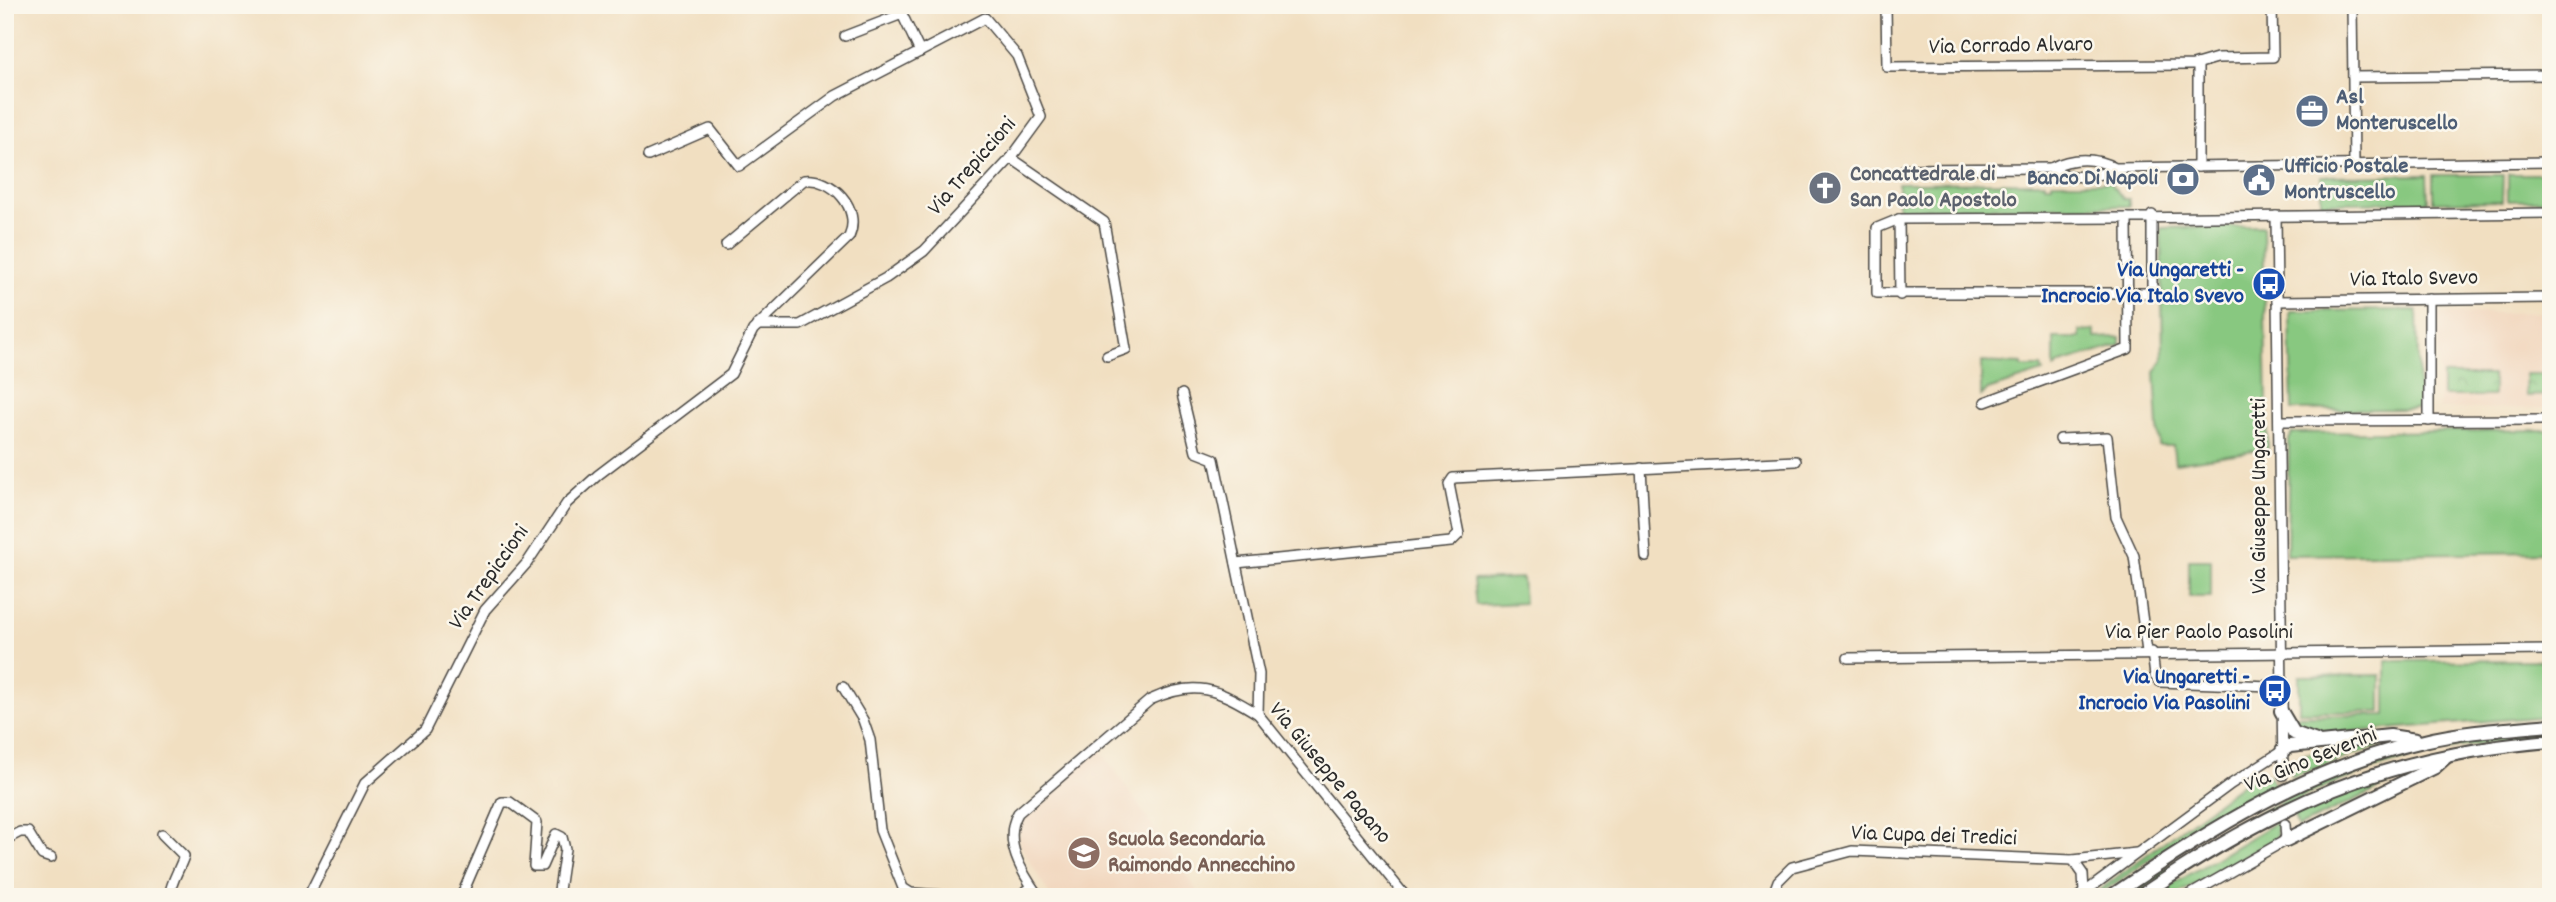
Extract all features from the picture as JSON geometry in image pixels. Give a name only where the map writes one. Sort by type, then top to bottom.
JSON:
[{"type":"street","name":"Via Corrado Alvaro","points":[[1886,5],[1887,68],[2198,64],[2217,58],[2273,57],[2272,5]]},
{"type":"street","points":[[2353,5],[2354,164]]},
{"type":"street","points":[[845,36],[901,13],[920,52]]},
{"type":"street","name":"Via Trepiccioni","points":[[648,156],[710,129],[739,166],[835,96],[985,18],[1017,56],[1041,117],[1011,158],[924,251],[886,278],[800,325],[757,325]]},
{"type":"street","points":[[2198,64],[2198,167]]},
{"type":"street","points":[[2353,77],[2551,75]]},
{"type":"street","points":[[1011,158],[1104,222],[1126,349],[1107,356]]},
{"type":"street","points":[[1905,169],[2051,168],[2064,160],[2102,160],[2115,168]]},
{"type":"street","points":[[2051,168],[2063,176],[2101,176],[2115,168],[2551,162]]},
{"type":"street","name":"Via Trepiccioni","points":[[308,897],[365,783],[425,730],[485,610],[527,563],[558,514],[598,475],[731,374],[757,325],[849,237],[853,215],[845,198],[813,179],[804,180],[726,245]]},
{"type":"street","points":[[2152,215],[2152,293],[1877,293],[1877,229],[1899,219],[2127,218],[2152,215],[2551,213]]},
{"type":"street","name":"Via Giuseppe Ungaretti","points":[[2276,216],[2283,775]]},
{"type":"street","points":[[1985,402],[2127,349],[2127,218]]},
{"type":"street","points":[[1899,219],[1900,295]]},
{"type":"street","name":"Via Italo Svevo","points":[[2277,301],[2551,298]]},
{"type":"street","points":[[2428,299],[2430,421]]},
{"type":"street","points":[[1182,394],[1196,452],[1214,459],[1259,674],[1258,714]]},
{"type":"street","points":[[2279,421],[2551,420]]},
{"type":"street","points":[[2060,439],[2107,437],[2116,517],[2134,556],[2155,676],[2161,682],[2271,686]]},
{"type":"street","points":[[1237,563],[1451,542],[1458,534],[1450,484],[1453,478],[1796,461]]},
{"type":"street","points":[[1641,468],[1646,556]]},
{"type":"street","name":"Via Pier Paolo Pasolini","points":[[1848,657],[2551,650]]},
{"type":"street","points":[[843,687],[863,720],[870,740],[878,823],[903,888],[911,893],[975,897]]},
{"type":"street","name":"Via Giuseppe Pagano","points":[[1038,897],[1016,856],[1011,830],[1017,813],[1150,700],[1197,687],[1230,697],[1258,714],[1406,897]]},
{"type":"street","points":[[2281,711],[2294,733],[2306,740],[2326,742]]},
{"type":"street","name":"Via Gino Severini","points":[[2110,897],[2188,844],[2252,807],[2326,772],[2423,741],[2551,725]]},
{"type":"street","points":[[2282,751],[2290,746],[2390,736],[2423,741]]},
{"type":"street","name":"Via Gino Severini","points":[[2139,897],[2226,840],[2308,798],[2378,773],[2448,754],[2551,741]]},
{"type":"street","name":"Via Gino Severini","points":[[2081,895],[2136,853],[2282,751]]},
{"type":"street","points":[[2186,897],[2286,840],[2435,766],[2448,754]]},
{"type":"street","points":[[461,897],[502,802],[510,802],[537,822],[534,866],[542,866],[556,834],[562,837],[565,849],[558,897]]},
{"type":"street","points":[[2285,824],[2286,840]]},
{"type":"street","points":[[5,840],[20,832],[29,832],[42,855],[51,858]]},
{"type":"street","points":[[162,834],[184,856],[178,874],[170,882],[169,897]]},
{"type":"street","name":"Via Cupa dei Tredici","points":[[1772,897],[1778,881],[1792,867],[1852,850],[2073,860],[2136,853]]},
{"type":"street","points":[[2073,860],[2083,874],[2081,895]]},
{"type":"street","points":[[1017,897],[1032,887]]},
{"type":"shaded area","points":[[2551,312],[2551,408],[2439,409],[2438,314]]},
{"type":"shaded area","points":[[1100,749],[1201,897],[1051,897],[1019,843],[1019,816]]},
{"type":"green space","points":[[2508,174],[2551,174],[2551,200],[2508,201]]},
{"type":"green space","points":[[2427,175],[2428,202],[2321,203],[2321,176]]},
{"type":"green space","points":[[2433,175],[2503,175],[2502,201],[2433,202]]},
{"type":"green space","points":[[2045,182],[2045,185],[2052,185],[2052,182],[2111,182],[2124,199],[2129,199],[2129,206],[1898,209],[1898,183]]},
{"type":"green space","points":[[2263,226],[2268,449],[2175,463],[2173,446],[2159,446],[2155,372],[2163,360],[2161,228]]},
{"type":"green space","points":[[2417,310],[2419,409],[2292,410],[2290,311]]},
{"type":"green space","points":[[2095,330],[2095,338],[2120,337],[2120,345],[2061,363],[2054,368],[2054,338],[2080,338],[2080,331]]},
{"type":"green space","points":[[1981,362],[2041,367],[2043,372],[1988,390],[1981,396]]},
{"type":"green space","points":[[2525,374],[2551,374],[2551,395],[2526,396]]},
{"type":"green space","points":[[2442,375],[2493,375],[2493,396],[2442,396]]},
{"type":"green space","points":[[2551,430],[2551,552],[2287,555],[2289,440],[2292,433]]},
{"type":"green space","points":[[2189,560],[2211,560],[2211,597],[2189,597]]},
{"type":"green space","points":[[1522,578],[1524,603],[1476,605],[1473,580]]},
{"type":"green space","points":[[2551,660],[2551,716],[2312,735],[2298,728],[2290,716],[2386,715],[2386,661]]},
{"type":"green space","points":[[2381,675],[2381,712],[2299,712],[2299,676]]},
{"type":"green space","points":[[2551,731],[2551,736],[2490,742],[2433,752],[2329,785],[2231,834],[2131,897],[2121,897],[2223,833],[2273,805],[2324,782],[2376,762],[2430,747],[2488,737]]},
{"type":"green space","points":[[2386,742],[2291,777],[2297,759],[2306,754]]},
{"type":"green space","points":[[2412,770],[2412,773],[2298,827],[2293,813],[2351,787]]},
{"type":"green space","points":[[2258,772],[2269,775],[2276,785],[2195,829],[2095,897],[2090,897]]},
{"type":"green space","points":[[2278,821],[2276,838],[2172,897],[2152,897]]},
{"type":"tunnel","points":[[2283,775],[2285,815]]},
{"type":"place","name":"Asl Monteruscello","points":[[2312,111]]},
{"type":"place","name":"Banco Di Napoli","points":[[2183,179]]},
{"type":"place","name":"Ufficio Postale Montruscello","points":[[2259,180]]},
{"type":"place","name":"Concattedrale di San Paolo Apostolo","points":[[1825,188]]},
{"type":"place","name":"Via Ungaretti - Incrocio Via Italo Svevo","points":[[2269,284]]},
{"type":"place","name":"Via Ungaretti - Incrocio Via Pasolini","points":[[2275,691]]},
{"type":"place","name":"Scuola Secondaria Raimondo Annecchino","points":[[1084,853]]}]
